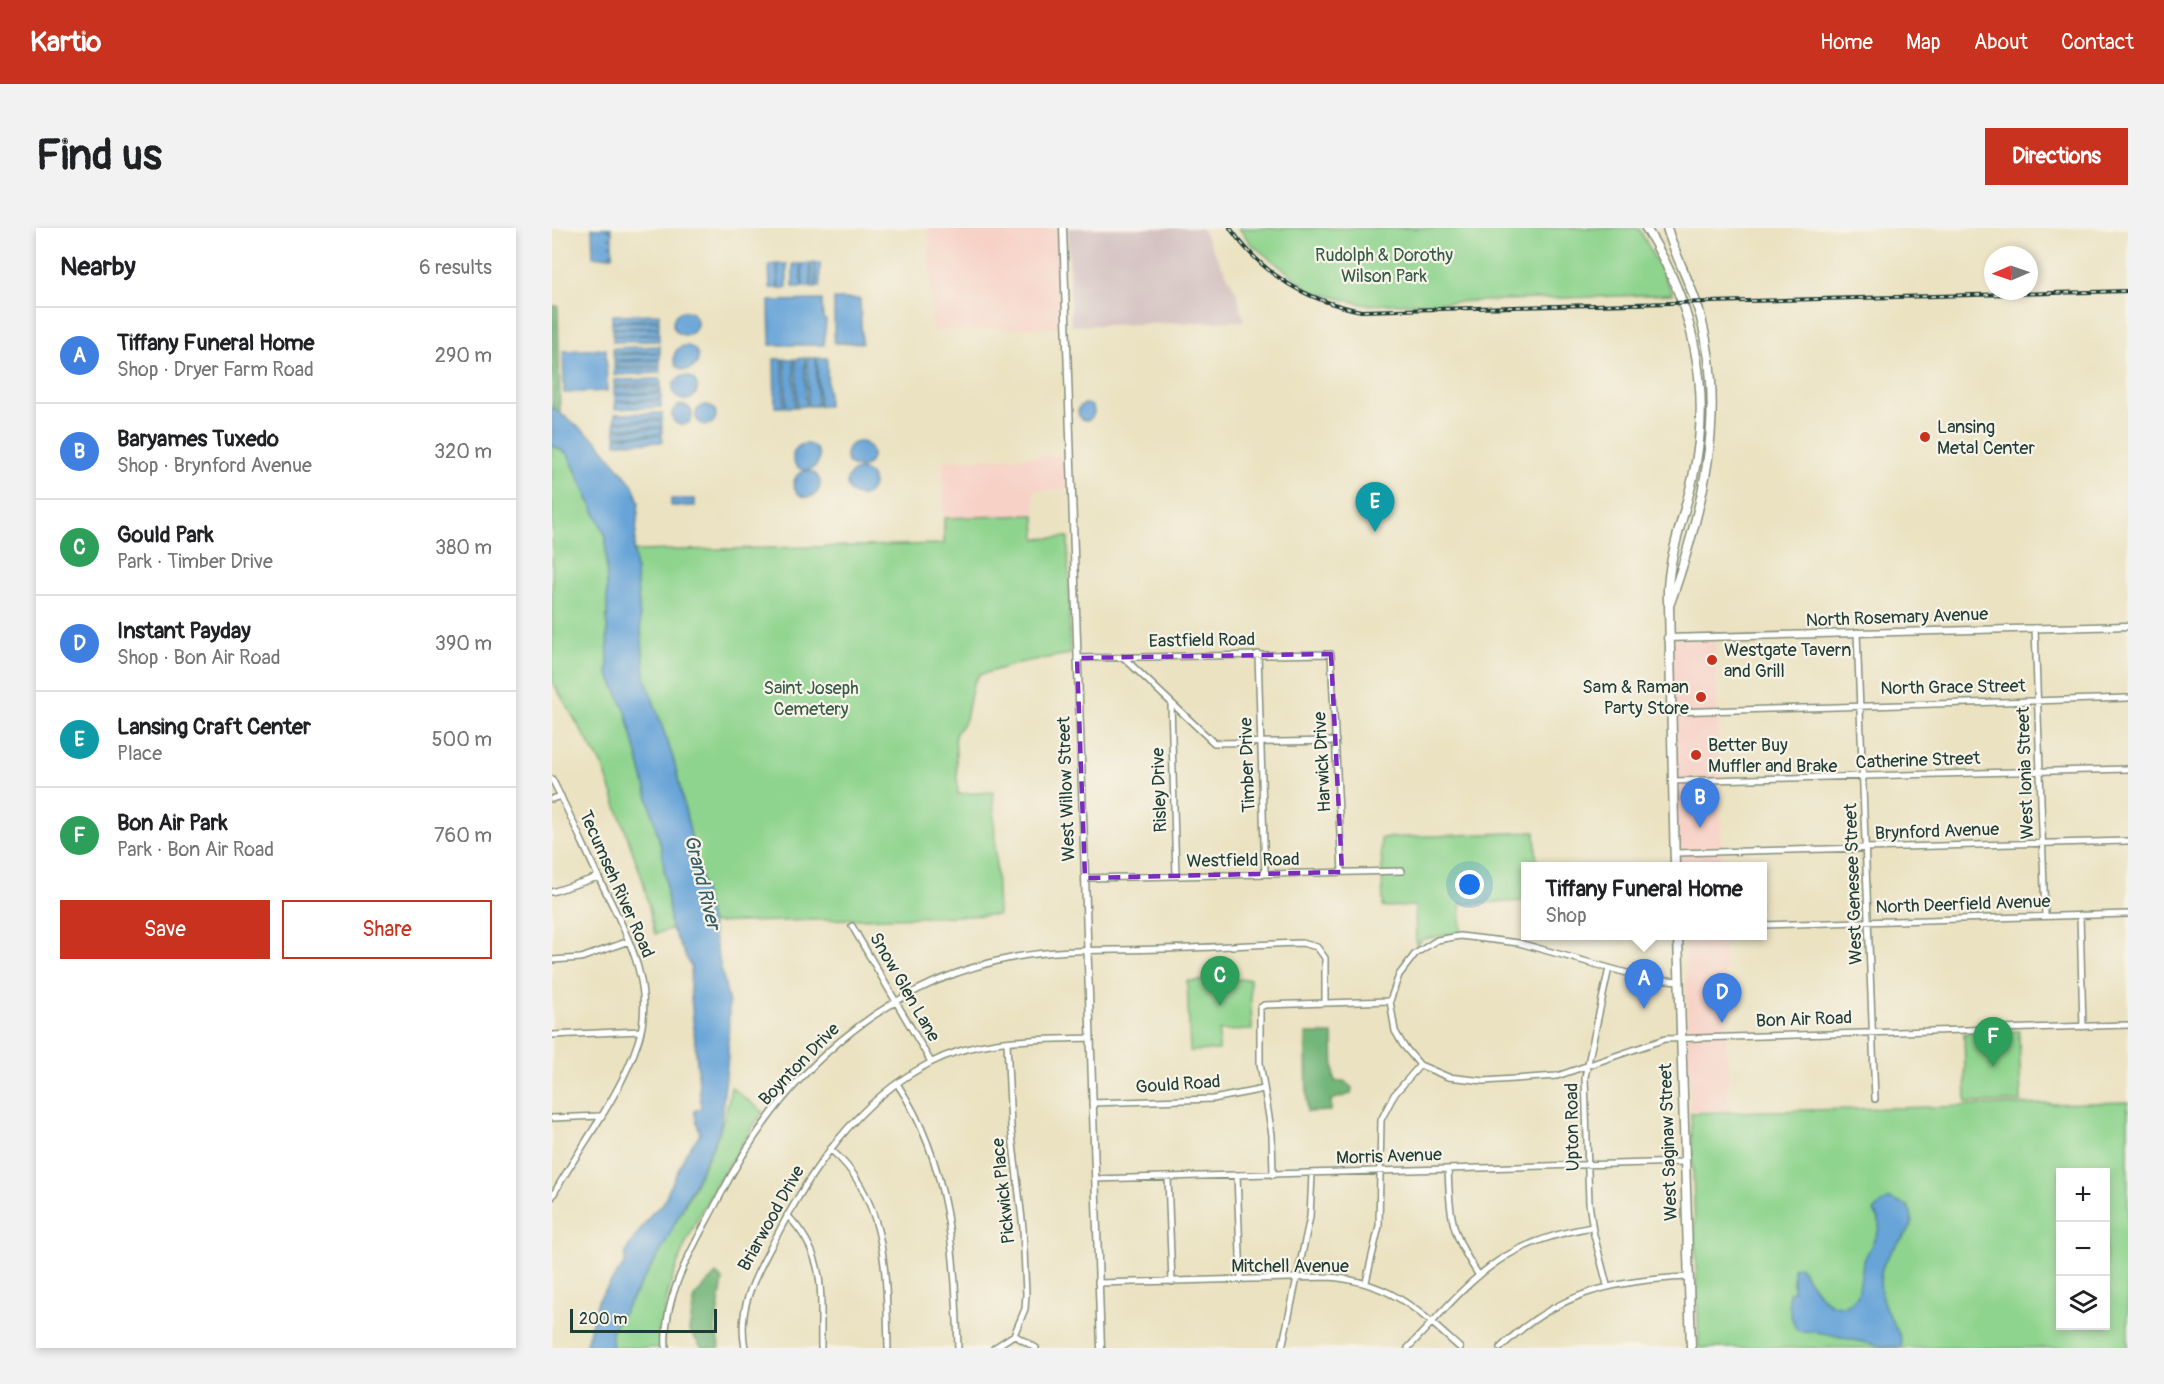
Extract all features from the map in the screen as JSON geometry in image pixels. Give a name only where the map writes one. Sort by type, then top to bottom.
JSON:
[{"type":"main road","points":[[1646,228],[1671,273],[1685,308],[1695,344],[1701,388],[1698,454],[1667,585],[1675,862]]},
{"type":"main road","points":[[1667,228],[1701,317],[1709,355],[1713,408],[1706,477],[1681,571],[1669,606]]},
{"type":"main road","name":"West Saginaw Street","points":[[1678,940],[1691,1348]]},
{"type":"street","name":"West Willow Street","points":[[1063,228],[1101,1348]]},
{"type":"street","name":"North Rosemary Avenue","points":[[1667,638],[2128,626]]},
{"type":"street","name":"West Ionia Street","points":[[2035,628],[2045,916]]},
{"type":"street","name":"West Genesee Street","points":[[1857,632],[1862,704],[1875,1099]]},
{"type":"street","name":"Eastfield Road","points":[[1077,658],[1328,652]]},
{"type":"street","name":"Harwick Drive","points":[[1328,652],[1333,658],[1342,872]]},
{"type":"street","name":"Timber Drive","points":[[1258,654],[1265,874]]},
{"type":"street","points":[[1123,657],[1214,743],[1336,741]]},
{"type":"street","name":"North Grace Street","points":[[1670,712],[1862,704],[2128,698]]},
{"type":"street","name":"Risley Drive","points":[[1171,704],[1176,876]]},
{"type":"street","name":"Catherine Street","points":[[1672,781],[2128,769]]},
{"type":"street","name":"Tecumseh River Road","points":[[552,779],[629,940],[640,978],[641,1031],[632,1059],[552,1197]]},
{"type":"street","points":[[552,800],[561,796]]},
{"type":"street","name":"Brynford Avenue","points":[[1675,853],[2128,841]]},
{"type":"street","name":"Westfield Road","points":[[1085,878],[1402,871]]},
{"type":"street","points":[[552,892],[598,877]]},
{"type":"street","name":"North Deerfield Avenue","points":[[1767,925],[2128,914]]},
{"type":"street","points":[[2080,915],[2083,1027]]},
{"type":"street","name":"Snow Glen Lane","points":[[852,926],[931,1062]]},
{"type":"street","points":[[1274,1174],[1272,1135],[1260,1063],[1260,1008],[1264,1005],[1390,1001],[1399,975],[1415,954],[1431,943],[1449,937],[1471,936],[1519,943],[1645,978],[1679,981]]},
{"type":"street","points":[[552,960],[581,958],[629,940]]},
{"type":"street","name":"Boynton Drive","points":[[666,1348],[667,1315],[676,1282],[747,1147],[784,1097],[815,1063],[842,1038],[895,1001],[937,980],[973,967],[1029,954],[1311,944],[1317,947],[1325,958],[1325,1003]]},
{"type":"street","name":"Upton Road","points":[[1607,1285],[1592,1227],[1588,1165],[1587,1067],[1609,968]]},
{"type":"street","name":"Bon Air Road","points":[[1390,1001],[1395,1031],[1402,1045],[1420,1065],[1448,1077],[1484,1081],[1540,1079],[1587,1067],[1665,1039],[2128,1025]]},
{"type":"street","points":[[552,1035],[641,1031]]},
{"type":"street","name":"Briarwood Drive","points":[[745,1348],[742,1334],[744,1304],[787,1215],[830,1149],[864,1113],[898,1084],[931,1062],[975,1046],[1090,1038]]},
{"type":"street","name":"Pickwick Place","points":[[1007,1042],[1011,1127],[1023,1228],[1026,1294],[1025,1309],[1014,1335]]},
{"type":"street","points":[[1366,1282],[1379,1226],[1381,1120],[1394,1095],[1420,1065]]},
{"type":"street","points":[[898,1084],[922,1130],[943,1188],[954,1252],[958,1348]]},
{"type":"street","name":"Gould Road","points":[[1092,1103],[1195,1101],[1264,1089]]},
{"type":"street","points":[[552,1118],[600,1116]]},
{"type":"street","points":[[830,1149],[851,1172],[864,1192],[880,1230],[885,1264],[888,1348]]},
{"type":"street","name":"Morris Avenue","points":[[1095,1179],[1685,1162]]},
{"type":"street","points":[[1448,1169],[1452,1224],[1465,1255],[1478,1274]]},
{"type":"street","points":[[1282,1348],[1310,1217],[1312,1174]]},
{"type":"street","points":[[1237,1175],[1240,1280]]},
{"type":"street","points":[[1168,1178],[1172,1281]]},
{"type":"street","points":[[787,1215],[803,1231],[816,1261],[821,1348]]},
{"type":"street","points":[[1408,1348],[1478,1274],[1501,1257],[1533,1242],[1592,1227]]},
{"type":"street","points":[[1500,1348],[1516,1332],[1561,1303],[1607,1285],[1646,1279],[1689,1277]]},
{"type":"street","name":"Mitchell Avenue","points":[[1098,1283],[1329,1278],[1366,1282],[1398,1297],[1460,1348]]},
{"type":"street","points":[[994,1348],[1014,1335],[1036,1348]]},
{"type":"highlighted area","points":[[1331,654],[1342,872],[1085,878],[1077,658]]},
{"type":"shaded area","points":[[928,228],[1058,228],[1061,327],[932,331]]},
{"type":"shaded area","points":[[1068,228],[1201,228],[1237,293],[1244,321],[1071,326]]},
{"type":"shaded area","points":[[1065,455],[1066,489],[1034,490],[1035,515],[944,518],[943,461]]},
{"type":"shaded area","points":[[1715,637],[1722,862],[1680,862],[1673,781],[1667,638]]},
{"type":"shaded area","points":[[1685,940],[1724,940],[1729,1110],[1690,1111]]},
{"type":"green space","name":"Rudolph & Dorothy Wilson Park","points":[[1239,228],[1639,228],[1673,294],[1367,305],[1313,292],[1251,244]]},
{"type":"green space","points":[[552,306],[558,306],[560,413],[552,407]]},
{"type":"green space","points":[[552,445],[568,454],[606,537],[608,673],[626,712],[662,851],[671,929],[655,934],[643,881],[603,767],[552,681]]},
{"type":"green space","name":"Saint Joseph Cemetery","points":[[1035,515],[1036,539],[1068,537],[1070,654],[1023,662],[979,675],[973,684],[966,719],[955,735],[958,794],[993,792],[998,915],[710,923],[674,761],[645,677],[634,551],[944,544],[944,518]]},
{"type":"green space","points":[[1535,832],[1537,862],[1521,862],[1521,901],[1460,904],[1461,933],[1423,939],[1416,945],[1415,906],[1383,907],[1381,838]]},
{"type":"green space","points":[[1250,979],[1252,1030],[1219,1031],[1219,1050],[1190,1051],[1187,981]]},
{"type":"green space","points":[[2019,1031],[2021,1102],[1966,1103],[1964,1033]]},
{"type":"green space","points":[[1306,1034],[1333,1034],[1334,1081],[1344,1081],[1352,1088],[1351,1094],[1331,1100],[1331,1111],[1307,1112]]},
{"type":"green space","points":[[731,1087],[763,1112],[711,1193],[680,1257],[669,1289],[663,1320],[664,1348],[613,1348],[611,1332],[664,1244],[711,1152],[729,1101]]},
{"type":"green space","points":[[2128,1102],[2128,1348],[1699,1348],[1691,1113]]},
{"type":"green space","points":[[716,1274],[723,1280],[715,1330],[720,1348],[702,1348],[689,1330],[695,1296]]},
{"type":"water","points":[[592,228],[612,228],[608,230],[612,231],[612,237],[608,238],[612,238],[612,245],[609,245],[612,246],[613,252],[609,253],[613,253],[613,256],[593,257]]},
{"type":"water","points":[[810,263],[811,287],[803,287],[802,264]]},
{"type":"water","points":[[811,263],[820,263],[820,287],[817,287],[815,264],[816,287],[812,287]]},
{"type":"water","points":[[777,264],[778,288],[770,288],[769,265]]},
{"type":"water","points":[[778,264],[787,264],[787,288],[779,288]]},
{"type":"water","points":[[793,264],[801,264],[802,287],[793,287]]},
{"type":"water","points":[[834,299],[860,299],[862,343],[834,343]]},
{"type":"water","points":[[822,300],[823,319],[826,320],[824,345],[770,345],[769,301]]},
{"type":"water","points":[[685,311],[694,314],[697,323],[694,332],[685,335],[676,332],[673,323],[676,314]]},
{"type":"water","points":[[659,314],[659,319],[612,321],[612,315]]},
{"type":"water","points":[[659,321],[659,327],[612,328],[612,322]]},
{"type":"water","points":[[659,328],[659,334],[613,335],[613,329]]},
{"type":"water","points":[[659,335],[659,341],[613,342],[613,336]]},
{"type":"water","points":[[660,346],[660,352],[613,353],[613,348]]},
{"type":"water","points":[[686,346],[695,349],[698,358],[695,367],[686,370],[677,367],[674,358],[677,349]]},
{"type":"water","points":[[606,349],[607,391],[564,393],[563,351]]},
{"type":"water","points":[[660,353],[660,359],[614,360],[613,355]]},
{"type":"water","points":[[805,358],[806,406],[797,407],[796,359]]},
{"type":"water","points":[[807,358],[816,358],[817,406],[808,406]]},
{"type":"water","points":[[817,358],[827,358],[828,406],[819,406]]},
{"type":"water","points":[[774,359],[783,359],[784,407],[775,407]]},
{"type":"water","points":[[785,359],[794,359],[795,407],[786,407]]},
{"type":"water","points":[[660,360],[660,366],[614,367],[614,362]]},
{"type":"water","points":[[660,368],[661,373],[614,375],[614,369]]},
{"type":"water","points":[[685,376],[694,379],[697,388],[694,397],[685,400],[676,397],[673,388],[676,379]]},
{"type":"water","points":[[661,379],[661,385],[614,386],[614,380]]},
{"type":"water","points":[[661,387],[661,392],[614,394],[614,388]]},
{"type":"water","points":[[661,394],[661,399],[615,401],[615,395]]},
{"type":"water","points":[[661,401],[661,407],[615,409],[615,402]]},
{"type":"water","points":[[1086,404],[1092,406],[1094,412],[1092,418],[1086,420],[1080,418],[1078,412],[1080,406]]},
{"type":"water","points":[[682,405],[689,408],[692,415],[689,422],[682,425],[675,422],[672,415],[675,408]]},
{"type":"water","points":[[706,405],[713,408],[716,415],[713,422],[706,425],[699,422],[696,415],[699,408]]},
{"type":"water","name":"Grand River","points":[[552,407],[597,441],[633,485],[639,502],[634,551],[645,677],[674,761],[729,1003],[728,1056],[720,1130],[663,1248],[611,1332],[613,1348],[585,1348],[598,1300],[625,1263],[626,1251],[634,1239],[653,1212],[662,1205],[686,1153],[700,1134],[694,1111],[701,1108],[690,986],[691,967],[671,927],[662,851],[626,712],[608,673],[606,537],[568,454],[552,445]]},
{"type":"water","points":[[662,413],[662,419],[615,421],[615,414]]},
{"type":"water","points":[[662,421],[662,427],[615,428],[615,422]]},
{"type":"water","points":[[662,428],[662,434],[616,435],[615,430]]},
{"type":"water","points":[[662,435],[663,442],[616,443],[616,437]]},
{"type":"water","points":[[859,442],[868,446],[872,455],[868,464],[859,468],[850,464],[846,455],[850,446]]},
{"type":"water","points":[[806,444],[815,448],[819,457],[815,466],[806,470],[797,466],[793,457],[797,448]]},
{"type":"water","points":[[860,470],[869,474],[873,483],[869,492],[860,496],[851,492],[847,483],[851,474]]},
{"type":"water","points":[[807,471],[816,475],[820,484],[816,493],[807,497],[798,493],[794,484],[798,475]]},
{"type":"water","points":[[671,499],[695,499],[695,506],[671,506]]},
{"type":"water","points":[[1889,1199],[1908,1206],[1912,1216],[1908,1232],[1884,1263],[1881,1274],[1882,1298],[1899,1334],[1901,1347],[1875,1345],[1824,1333],[1798,1331],[1792,1318],[1789,1302],[1789,1292],[1793,1291],[1793,1268],[1799,1266],[1825,1300],[1840,1306],[1848,1305],[1858,1295],[1863,1263],[1879,1229],[1879,1220],[1874,1212],[1877,1207]]},
{"type":"railway","points":[[1230,228],[1257,259],[1287,283],[1322,300],[1361,311],[2128,291]]},
{"type":"place","name":"Lansing Metal Center","points":[[1925,437]]},
{"type":"place","name":"Lansing Craft Center","points":[[1375,532]]},
{"type":"place","name":"Westgate Tavern and Grill","points":[[1712,660]]},
{"type":"place","name":"Sam & Raman Party Store","points":[[1701,697]]},
{"type":"place","name":"Better Buy Muffler and Brake","points":[[1696,755]]},
{"type":"place","name":"Baryames Tuxedo","points":[[1700,828]]},
{"type":"place","name":"Gould Park","points":[[1220,1006]]},
{"type":"place","name":"Tiffany Funeral Home","points":[[1644,1009]]},
{"type":"place","name":"Instant Payday","points":[[1722,1023]]},
{"type":"place","name":"Bon Air Park","points":[[1993,1067]]}]
